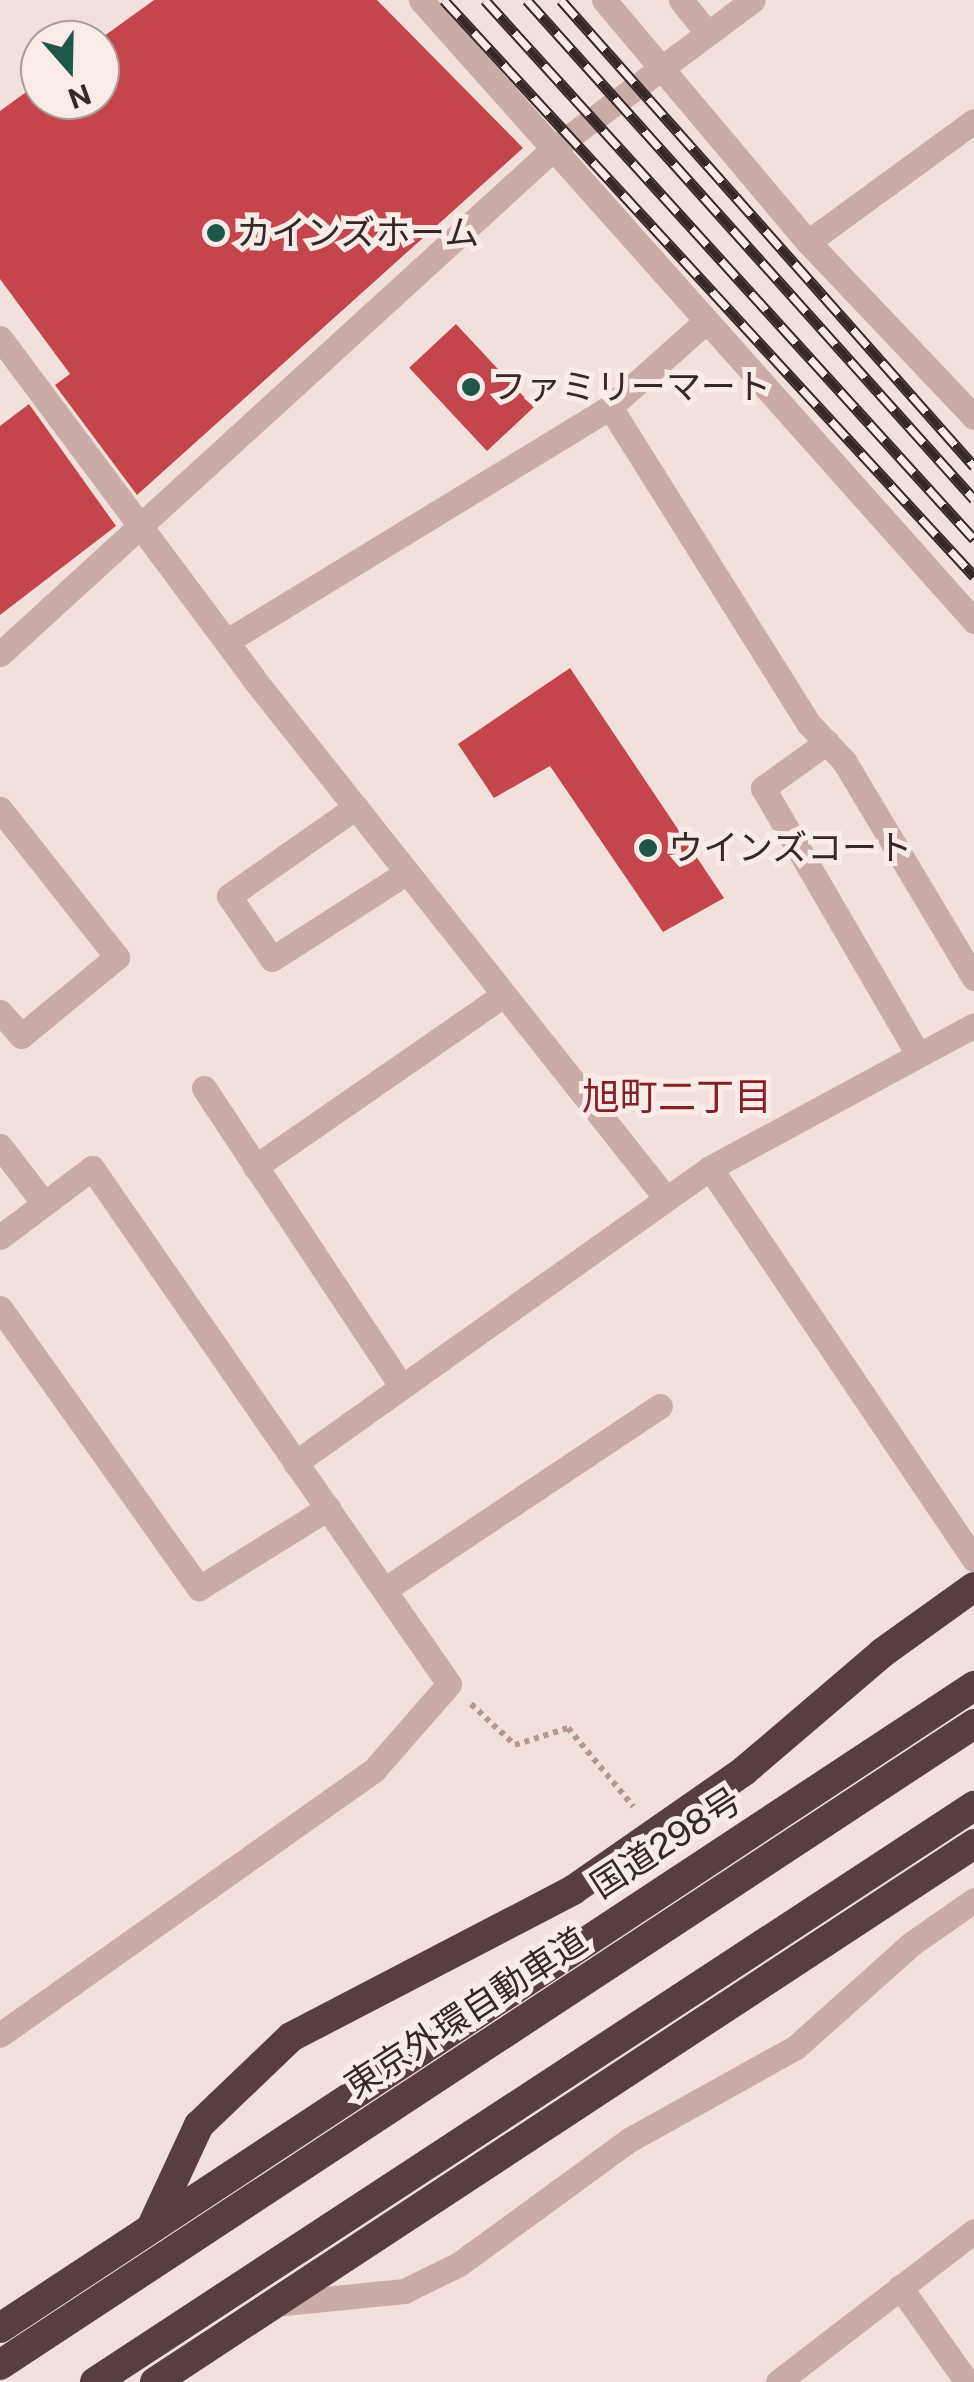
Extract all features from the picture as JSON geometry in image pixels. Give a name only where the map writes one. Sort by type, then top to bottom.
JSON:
[{"type":"highway","points":[[152,2227],[200,2125],[291,2036],[489,1939],[654,1836],[974,1587]]},
{"type":"highway","name":"国道298号","points":[[0,2328],[974,1686]]},
{"type":"highway","name":"東京外環自動車道","points":[[0,2365],[974,1724]]},
{"type":"highway","points":[[95,2382],[974,1806]]},
{"type":"highway","points":[[155,2382],[974,1844]]},
{"type":"street","points":[[421,0],[974,621]]},
{"type":"street","points":[[604,0],[808,242],[971,410]]},
{"type":"street","points":[[680,0],[708,34]]},
{"type":"street","points":[[0,654],[553,149],[753,0]]},
{"type":"street","points":[[808,242],[974,121]]},
{"type":"street","points":[[227,642],[610,407],[705,322]]},
{"type":"street","points":[[3,347],[406,873],[665,1198]]},
{"type":"street","points":[[610,407],[974,978]]},
{"type":"street","points":[[826,742],[763,788],[918,1053]]},
{"type":"street","points":[[356,808],[229,896],[272,960],[406,873]]},
{"type":"street","points":[[0,809],[117,957],[20,1036],[0,1012]]},
{"type":"street","points":[[255,1167],[503,995]]},
{"type":"street","points":[[295,1463],[399,1383],[710,1168],[974,1025]]},
{"type":"street","points":[[204,1088],[399,1383]]},
{"type":"street","points":[[0,1146],[44,1202]]},
{"type":"street","points":[[0,1237],[92,1168],[295,1463],[387,1588],[448,1684],[374,1770],[0,2035]]},
{"type":"street","points":[[710,1168],[974,1560]]},
{"type":"street","points":[[0,1308],[199,1588],[328,1508]]},
{"type":"street","points":[[387,1588],[660,1406]]},
{"type":"street","points":[[274,2304],[404,2291],[459,2264],[629,2140],[796,2047],[911,1944],[974,1900]]},
{"type":"street","points":[[778,2382],[974,2231]]},
{"type":"street","points":[[900,2286],[968,2382]]},
{"type":"path","points":[[448,1684],[516,1745],[568,1728],[654,1836]]},
{"type":"building","name":"カインズホーム","points":[[154,0],[377,0],[523,148],[137,495],[55,385],[70,374],[0,279],[0,111],[20,96],[20,120],[120,120],[120,25]]},
{"type":"building","name":"ファミリーマート","points":[[456,324],[534,407],[487,451],[409,368]]},
{"type":"building","points":[[29,404],[116,526],[0,615],[0,426]]},
{"type":"building","name":"ウインズコート","points":[[570,668],[724,898],[663,932],[550,766],[494,798],[458,744]]},
{"type":"railway","points":[[444,0],[974,576]]},
{"type":"railway","points":[[485,0],[974,539]]},
{"type":"railway","points":[[527,0],[974,499]]},
{"type":"railway","points":[[561,0],[974,466]]},
{"type":"place","name":"カインズホーム","points":[[216,233]]},
{"type":"place","name":"ファミリーマート","points":[[471,387]]},
{"type":"place","name":"ウインズコート","points":[[648,848]]},
{"type":"district","name":"旭町二丁目","points":[[677,1097]]}]
